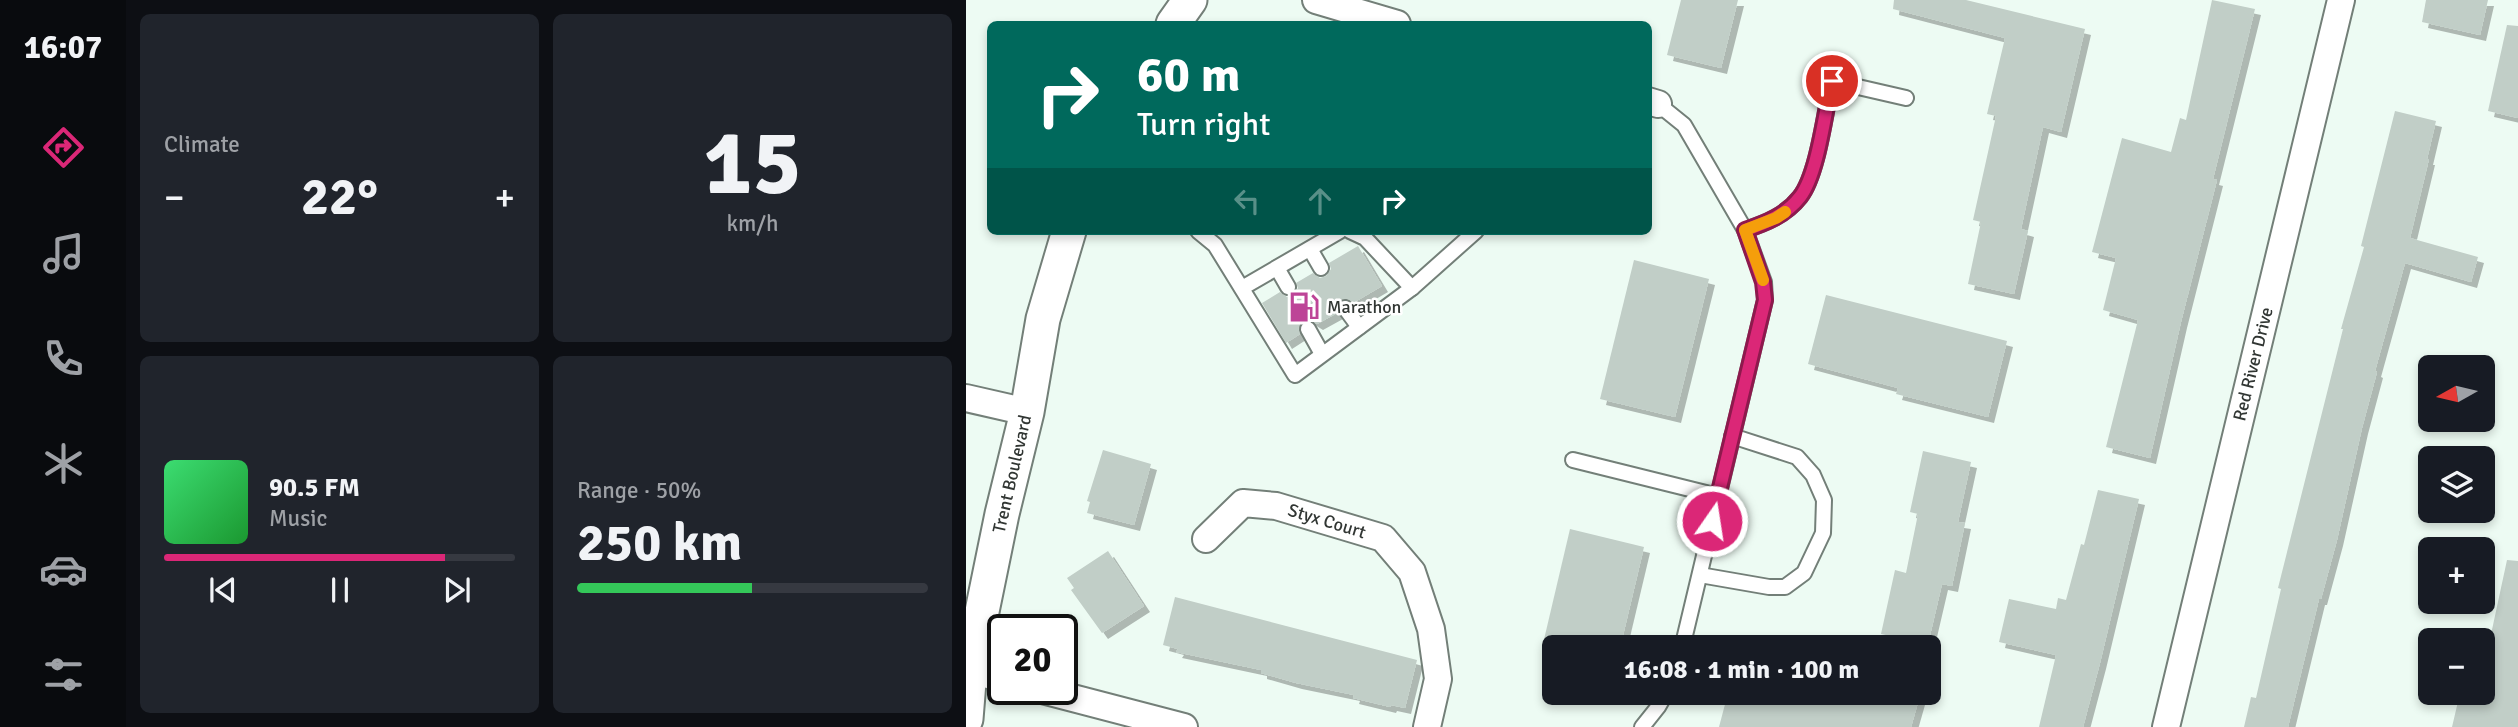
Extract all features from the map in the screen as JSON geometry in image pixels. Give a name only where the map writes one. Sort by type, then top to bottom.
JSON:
[{"type":"street","points":[[1175,21],[1190,0]]},
{"type":"street","points":[[1315,0],[1387,21]]},
{"type":"street","name":"Red River Drive","points":[[2166,727],[2341,0]]},
{"type":"street","name":"Trent Boulevard","points":[[966,719],[968,670],[1027,412],[1043,319],[1068,235]]},
{"type":"street","points":[[966,398],[1027,412]]},
{"type":"street","name":"Styx Court","points":[[1206,539],[1243,503],[1276,506],[1383,538],[1412,572],[1431,629],[1438,679],[1427,727]]},
{"type":"street","points":[[968,670],[987,675]]},
{"type":"street","points":[[1078,699],[1184,727]]},
{"type":"lane","points":[[1745,230],[1776,218],[1803,195],[1814,166],[1832,81],[1906,98]]},
{"type":"lane","points":[[1653,102],[1684,125],[1745,230],[1763,282],[1765,300],[1685,635]]},
{"type":"lane","points":[[1203,235],[1215,245],[1295,374],[1412,288],[1472,235]]},
{"type":"lane","points":[[1242,288],[1333,235]]},
{"type":"lane","points":[[1359,235],[1365,238],[1412,288]]},
{"type":"lane","points":[[1310,249],[1321,268]]},
{"type":"lane","points":[[1276,268],[1288,287]]},
{"type":"lane","points":[[1345,308],[1359,327]]},
{"type":"lane","points":[[1308,329],[1322,354]]},
{"type":"lane","points":[[1700,575],[1769,587],[1785,587],[1804,573],[1824,533],[1824,500],[1812,475],[1797,457],[1732,436]]},
{"type":"lane","points":[[1573,460],[1718,496]]},
{"type":"lane","points":[[1642,727],[1659,705]]},
{"type":"building","points":[[1681,0],[1738,0],[1721,68],[1667,55]]},
{"type":"building","points":[[1894,0],[1966,0],[2085,29],[2061,132],[2043,127],[2021,229],[2028,231],[2014,294],[1968,284],[1981,222],[1973,220],[1996,116],[1987,114],[2005,38],[1893,9]]},
{"type":"building","points":[[2212,0],[2255,9],[2213,179],[2217,180],[2150,458],[2106,447],[2138,320],[2103,310],[2116,258],[2092,252],[2122,138],[2171,152],[2180,118],[2186,120]]},
{"type":"building","points":[[2426,0],[2488,0],[2480,35],[2422,22]]},
{"type":"building","points":[[2507,25],[2518,26],[2518,118],[2488,111]]},
{"type":"building","points":[[2395,111],[2436,121],[2410,238],[2478,257],[2471,282],[2405,263],[2375,371],[2377,372],[2337,540],[2319,599],[2288,727],[2244,727],[2251,697],[2256,698],[2281,589],[2278,588],[2341,329],[2364,247],[2361,246]]},
{"type":"building","points":[[1358,246],[1382,286],[1353,303],[1348,299],[1340,300],[1336,305],[1337,313],[1317,324],[1309,319],[1303,321],[1298,328],[1300,334],[1286,343],[1262,303],[1280,292],[1287,297],[1293,295],[1298,288],[1296,283],[1313,273],[1320,278],[1326,276],[1331,269],[1329,263]]},
{"type":"building","points":[[1634,260],[1709,279],[1675,417],[1600,399]]},
{"type":"building","points":[[1826,295],[2007,341],[1988,417],[1896,394],[1898,388],[1808,364]]},
{"type":"building","points":[[1103,450],[1151,464],[1134,525],[1087,513],[1090,502],[1087,501]]},
{"type":"building","points":[[1923,451],[1971,462],[1958,522],[1965,523],[1952,586],[1942,584],[1930,635],[1881,634],[1895,570],[1906,573],[1918,514],[1910,512]]},
{"type":"building","points":[[2098,490],[2139,499],[2100,663],[2083,727],[2039,727],[2056,655],[1999,642],[2009,599],[2056,609],[2058,598],[2066,600]]},
{"type":"building","points":[[1570,529],[1644,547],[1623,635],[1545,635]]},
{"type":"building","points":[[1108,551],[1144,606],[1102,633],[1071,590],[1074,588],[1067,578]]},
{"type":"building","points":[[2507,560],[2518,561],[2518,727],[2452,727],[2457,705],[2495,705],[2495,628],[2492,628]]},
{"type":"building","points":[[1175,597],[1417,660],[1405,708],[1390,707],[1353,698],[1354,695],[1296,683],[1261,673],[1261,670],[1176,652],[1178,649],[1163,645]]},
{"type":"building","points":[[1725,705],[1917,705],[1911,727],[1719,727]]},
{"type":"slow traffic","points":[[1763,280],[1745,230],[1785,212]]},
{"type":"place","name":"Marathon","points":[[1304,307]]},
{"type":"route","points":[[1712,521],[1765,300],[1763,282],[1745,230],[1776,218],[1803,195],[1814,166],[1832,81]]}]
